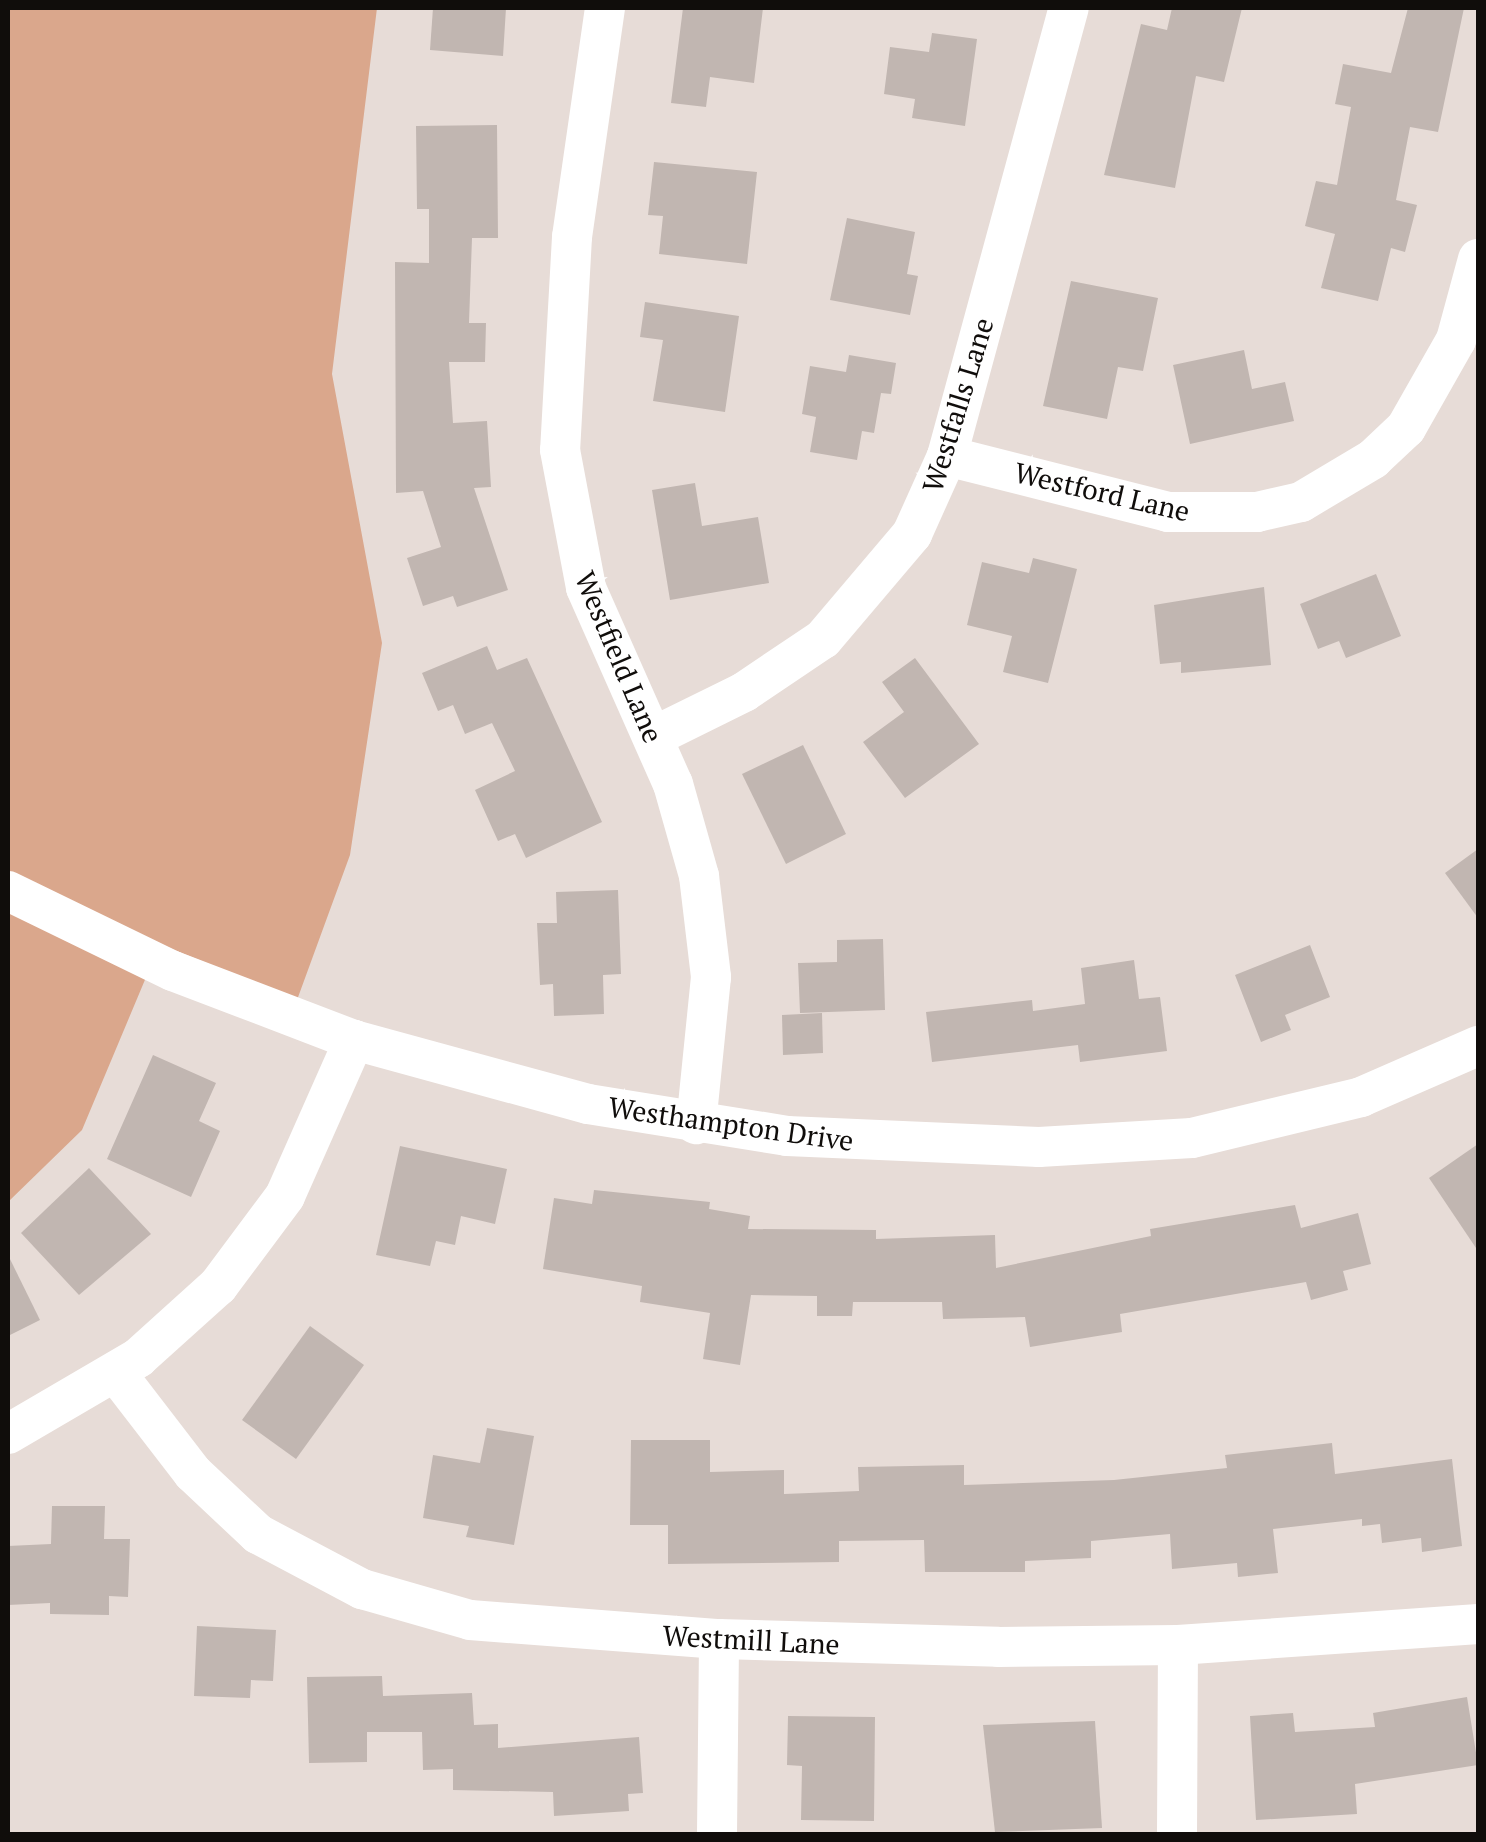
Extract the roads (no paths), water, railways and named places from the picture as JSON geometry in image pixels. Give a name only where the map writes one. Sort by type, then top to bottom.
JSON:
[{"type":"street","name":"Westfield Lane","points":[[605,8],[572,237],[560,450],[586,588],[652,737],[689,833],[708,929],[710,1012],[696,1124]]},
{"type":"street","name":"Westfalls Lane","points":[[652,737],[786,667],[860,604],[912,534],[948,456],[1069,8]]},
{"type":"street","name":"Westford Lane","points":[[948,456],[1168,512],[1257,512],[1301,502],[1374,459],[1406,428],[1456,340],[1478,258]]},
{"type":"street","name":"Westhampton Drive","points":[[8,892],[173,971],[354,1040],[541,1093],[696,1124],[899,1144],[1147,1144],[1312,1113],[1478,1046]]},
{"type":"street","points":[[8,1434],[116,1373],[189,1316],[264,1229],[310,1148],[354,1040]]},
{"type":"street","name":"Westmill Lane","points":[[116,1373],[174,1452],[236,1516],[337,1579],[470,1620],[719,1640],[1178,1645],[1478,1624]]},
{"type":"street","points":[[717,1834],[719,1640]]},
{"type":"street","points":[[1177,1834],[1178,1645]]}]
